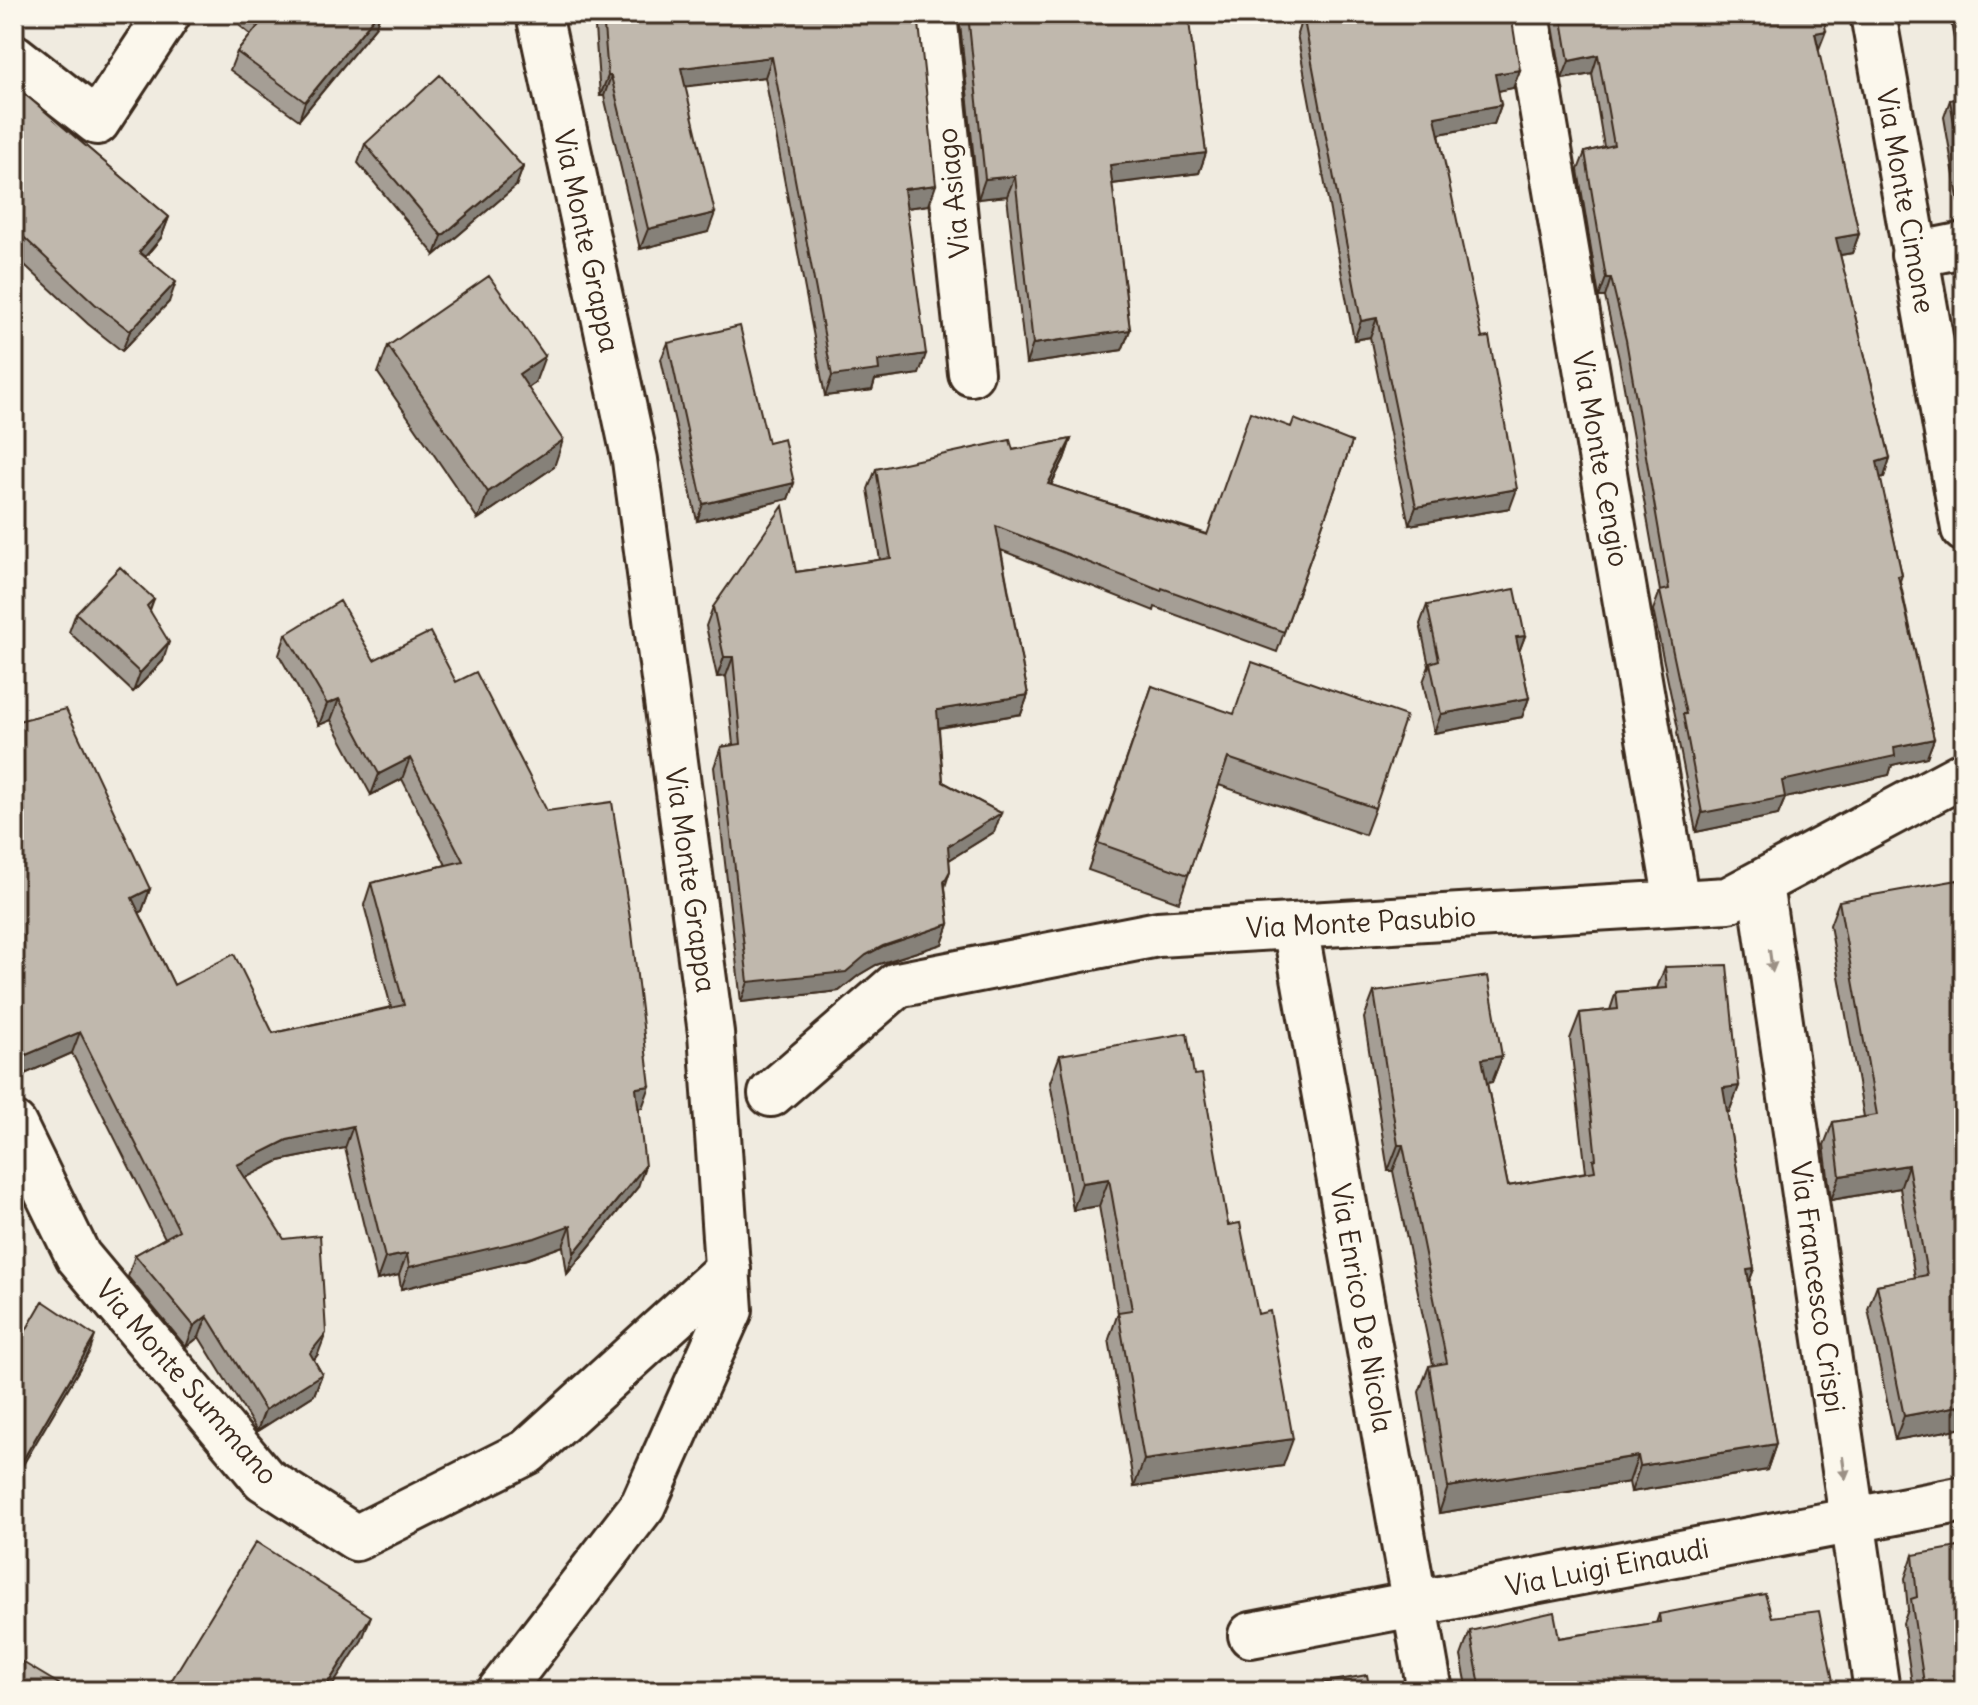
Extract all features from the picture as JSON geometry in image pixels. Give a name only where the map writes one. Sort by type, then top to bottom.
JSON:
[{"type":"street","points":[[14,57],[97,122],[168,14]]},
{"type":"street","name":"Via Asiago","points":[[934,14],[971,373]]},
{"type":"street","name":"Via Monte Cengio","points":[[1526,14],[1677,903]]},
{"type":"street","name":"Via Monte Cimone","points":[[1873,14],[1964,529]]},
{"type":"street","name":"Via Monte Grappa","points":[[500,1691],[643,1505],[730,1310],[711,1033],[635,460],[535,17]]},
{"type":"street","points":[[1914,255],[1964,245]]},
{"type":"street","name":"Via Monte Pasubio","points":[[771,1094],[897,985],[1158,934],[1728,900],[1964,774]]},
{"type":"street","name":"Via Francesco Crispi","points":[[1760,884],[1877,1691]]},
{"type":"street","name":"Via Enrico De Nicola","points":[[1295,926],[1430,1691]]},
{"type":"street","name":"Via Monte Summano","points":[[14,1125],[78,1256],[264,1479],[356,1538],[527,1452],[728,1269]]},
{"type":"street","name":"Via Luigi Einaudi","points":[[1251,1635],[1964,1499]]},
{"type":"building","points":[[256,14],[377,14],[305,102],[237,52],[263,20]]},
{"type":"building","points":[[603,14],[918,14],[936,185],[904,189],[926,354],[878,361],[879,370],[832,376],[772,57],[681,68],[715,213],[648,229],[611,76],[608,76]]},
{"type":"building","points":[[968,14],[1188,14],[1206,153],[1110,165],[1130,330],[1033,344],[1015,176],[985,179]]},
{"type":"building","points":[[1511,14],[1520,70],[1495,74],[1501,105],[1435,117],[1482,338],[1489,337],[1517,489],[1416,507],[1377,318],[1361,321],[1303,15]]},
{"type":"building","points":[[1561,14],[1823,14],[1826,31],[1815,33],[1859,234],[1836,238],[1890,458],[1877,462],[1902,575],[1898,576],[1934,739],[1894,747],[1895,756],[1782,781],[1785,797],[1702,813],[1683,714],[1686,714],[1660,591],[1669,589],[1626,340],[1611,278],[1606,278],[1585,152],[1614,145],[1598,55],[1569,61]]},
{"type":"building","points":[[1959,14],[1964,14],[1964,40]]},
{"type":"building","points":[[440,75],[523,167],[442,236],[365,144]]},
{"type":"building","points":[[14,85],[169,217],[139,252],[176,282],[130,331],[95,304],[14,228]]},
{"type":"building","points":[[1964,97],[1964,180],[1950,100]]},
{"type":"building","points":[[489,276],[545,356],[519,374],[563,440],[488,492],[388,346]]},
{"type":"building","points":[[740,326],[768,443],[784,439],[794,483],[703,504],[668,343]]},
{"type":"building","points":[[1250,412],[1291,427],[1294,419],[1352,442],[1284,632],[1162,588],[1161,591],[996,526],[1028,695],[937,710],[943,782],[1001,813],[948,846],[950,871],[944,882],[949,924],[883,946],[866,955],[846,972],[748,982],[721,747],[741,744],[733,657],[724,657],[713,607],[783,506],[796,572],[891,558],[876,469],[1010,440],[1013,450],[1071,439],[1048,484],[1207,535]]},
{"type":"building","points":[[120,567],[154,599],[147,606],[169,642],[140,673],[76,613]]},
{"type":"building","points":[[1515,589],[1525,636],[1516,637],[1529,698],[1441,714],[1430,663],[1439,660],[1427,605]]},
{"type":"building","points":[[340,601],[374,660],[430,632],[456,682],[476,672],[547,811],[612,802],[631,925],[650,1086],[636,1088],[645,1166],[574,1253],[571,1225],[535,1238],[409,1267],[407,1254],[385,1258],[353,1126],[287,1140],[237,1165],[284,1239],[320,1235],[326,1333],[310,1353],[322,1374],[265,1410],[207,1316],[194,1326],[135,1255],[179,1230],[80,1032],[26,1055],[23,1048],[14,1052],[14,722],[66,709],[150,889],[132,898],[174,985],[234,954],[273,1033],[404,1005],[371,883],[463,861],[410,758],[379,774],[339,699],[327,704],[286,634]]},
{"type":"building","points":[[1252,662],[1406,716],[1375,808],[1228,758],[1188,875],[1098,843],[1152,686],[1234,714]]},
{"type":"building","points":[[1958,880],[1964,914],[1964,1405],[1904,1416],[1877,1285],[1927,1275],[1908,1165],[1840,1176],[1833,1122],[1877,1115],[1839,901]]},
{"type":"building","points":[[1727,965],[1739,1086],[1723,1088],[1754,1269],[1747,1270],[1776,1444],[1640,1466],[1638,1456],[1448,1487],[1429,1366],[1447,1363],[1403,1145],[1398,1145],[1374,992],[1488,976],[1502,1056],[1482,1059],[1508,1186],[1595,1171],[1580,1013],[1618,1009],[1616,992],[1667,988],[1665,967]]},
{"type":"building","points":[[1187,1033],[1194,1075],[1202,1074],[1228,1225],[1240,1223],[1258,1314],[1270,1311],[1293,1439],[1144,1460],[1118,1312],[1132,1310],[1109,1179],[1082,1183],[1060,1055]]},
{"type":"building","points":[[43,1301],[95,1336],[14,1475],[14,1351]]},
{"type":"building","points":[[256,1542],[371,1616],[323,1691],[165,1691]]},
{"type":"building","points":[[1964,1546],[1964,1691],[1933,1691],[1932,1682],[1924,1683],[1911,1599],[1917,1597],[1913,1555]]},
{"type":"building","points":[[1765,1594],[1772,1617],[1819,1611],[1835,1691],[1481,1691],[1470,1631],[1554,1612],[1559,1638],[1660,1622],[1659,1614]]},
{"type":"building","points":[[14,1657],[59,1684],[55,1691],[14,1691]]},
{"type":"building","points":[[1367,1675],[1370,1691],[1277,1691]]}]
